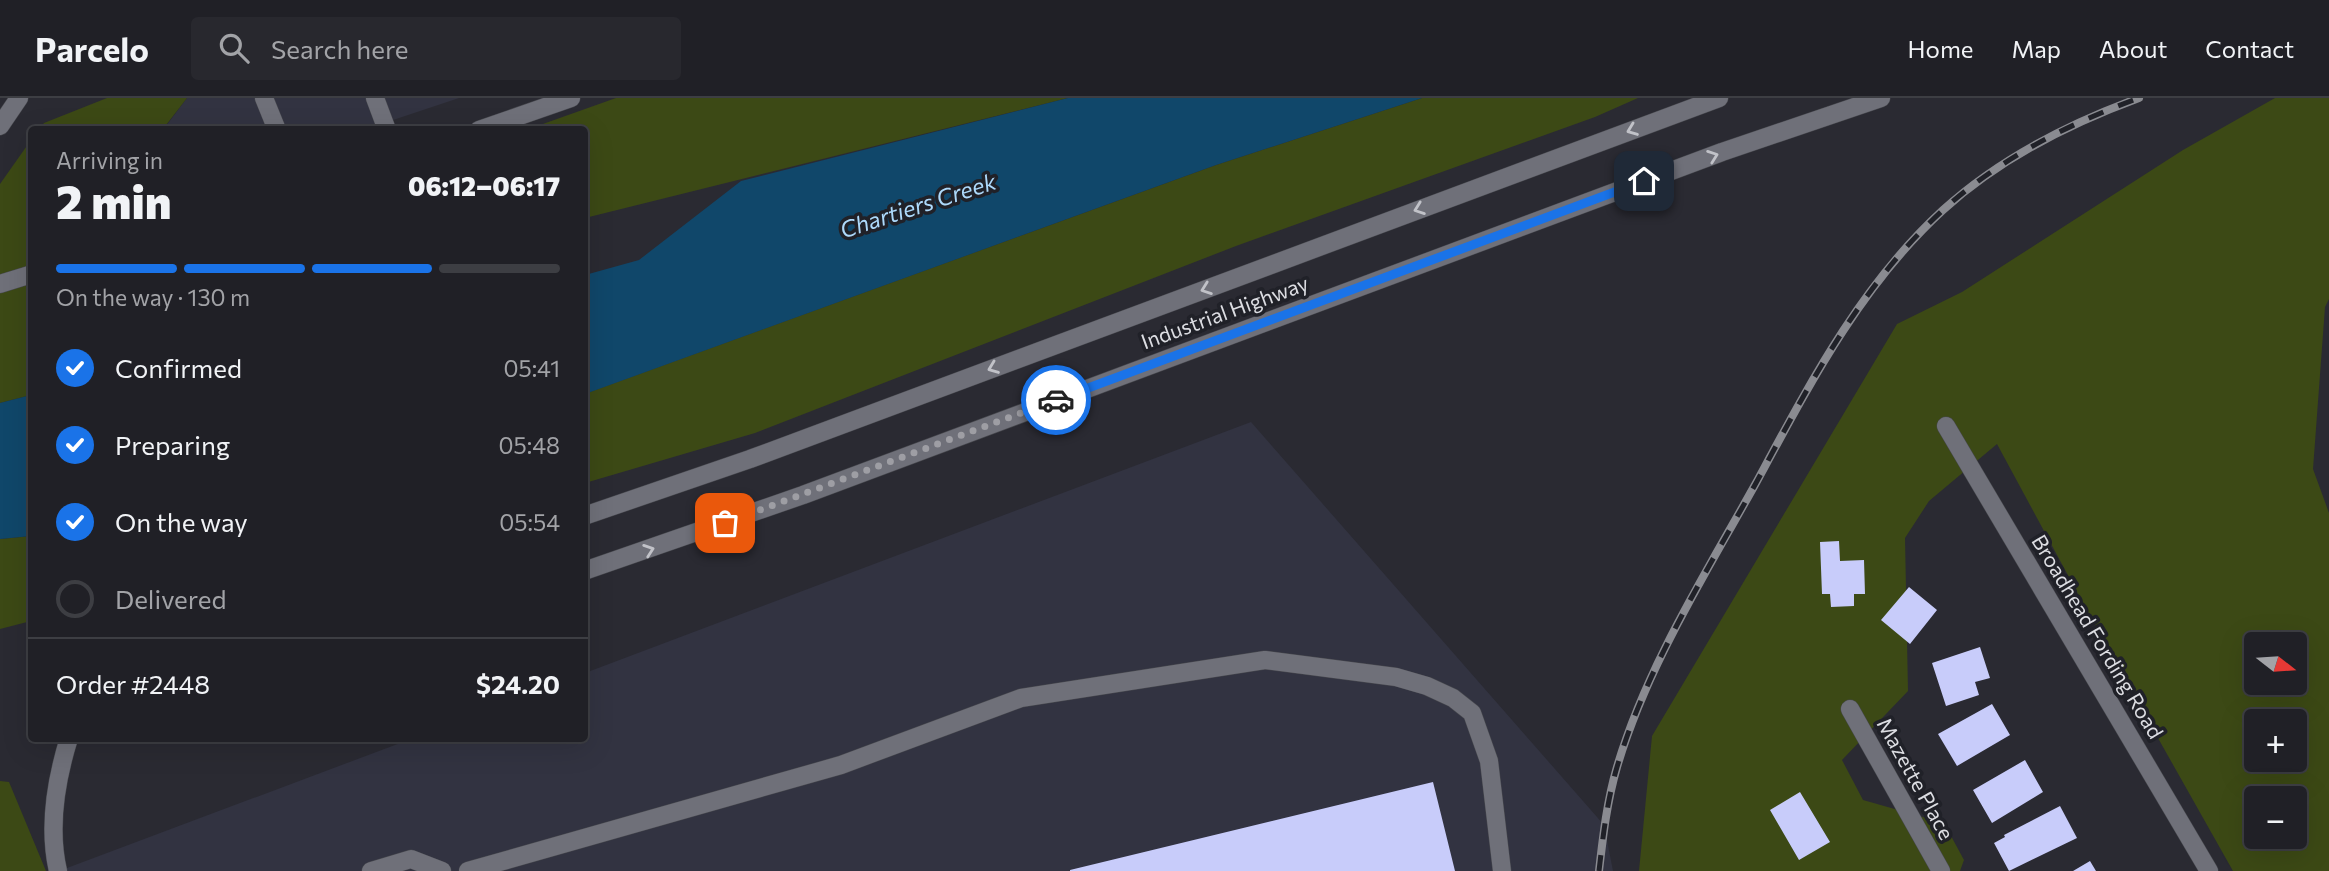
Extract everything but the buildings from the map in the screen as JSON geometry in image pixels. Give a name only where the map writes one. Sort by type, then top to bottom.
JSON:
[{"type":"street","points":[[0,126],[19,98]]},
{"type":"street","points":[[264,98],[275,126]]},
{"type":"street","points":[[375,98],[386,126]]},
{"type":"street","points":[[490,126],[571,98]]},
{"type":"street","name":"Industrial Highway","points":[[588,515],[750,459],[1719,98]]},
{"type":"street","name":"Industrial Highway","points":[[588,570],[816,491],[1722,152],[1881,98]]},
{"type":"street","points":[[0,284],[28,275]]},
{"type":"street","name":"Broadhead Fording Road","points":[[1946,426],[2209,871]]},
{"type":"street","points":[[468,871],[841,765],[1021,698],[1265,660],[1396,677],[1427,686],[1453,698],[1472,713],[1489,761],[1502,871]]},
{"type":"street","name":"Mazette Place","points":[[1850,709],[1941,871]]},
{"type":"street","points":[[58,871],[54,855],[55,807],[60,767],[68,742]]},
{"type":"street","points":[[371,871],[411,859],[442,871]]},
{"type":"shaded area","points":[[187,98],[459,98],[375,126],[166,126]]},
{"type":"shaded area","points":[[1251,422],[1604,825],[1613,871],[59,871],[403,742],[588,742],[588,672]]},
{"type":"green space","points":[[107,98],[187,98],[165,126],[42,126]]},
{"type":"green space","points":[[616,98],[1068,98],[588,217],[588,126],[537,126]]},
{"type":"green space","points":[[1422,98],[1638,98],[1595,117],[1236,246],[755,433],[588,482],[588,393],[1216,165]]},
{"type":"green space","points":[[2275,98],[2329,98],[2329,299],[2325,307],[2313,469],[2329,513],[2329,871],[2233,871],[2110,653],[1997,444],[1929,501],[1905,538],[1908,691],[1842,760],[1863,800],[1944,823],[1964,860],[1960,871],[1639,871],[1652,736],[1897,324],[1962,292],[2183,150]]},
{"type":"green space","points":[[28,144],[28,396],[0,403],[0,184]]},
{"type":"green space","points":[[28,536],[28,622],[0,629],[0,539]]},
{"type":"green space","points":[[0,781],[9,782],[46,871],[0,871]]},
{"type":"water","name":"Chartiers Creek","points":[[1068,98],[1422,98],[1216,165],[588,393],[588,274],[639,260],[741,181]]},
{"type":"water","points":[[28,396],[28,536],[0,539],[0,403]]},
{"type":"railway","points":[[1599,871],[1608,806],[1617,767],[1644,693],[1679,622],[1796,410],[1861,304],[1913,240],[1943,210],[1987,175],[2061,131],[2139,98]]},
{"type":"way so far","points":[[725,523],[1056,400]]},
{"type":"route","points":[[1056,400],[1644,181]]}]
